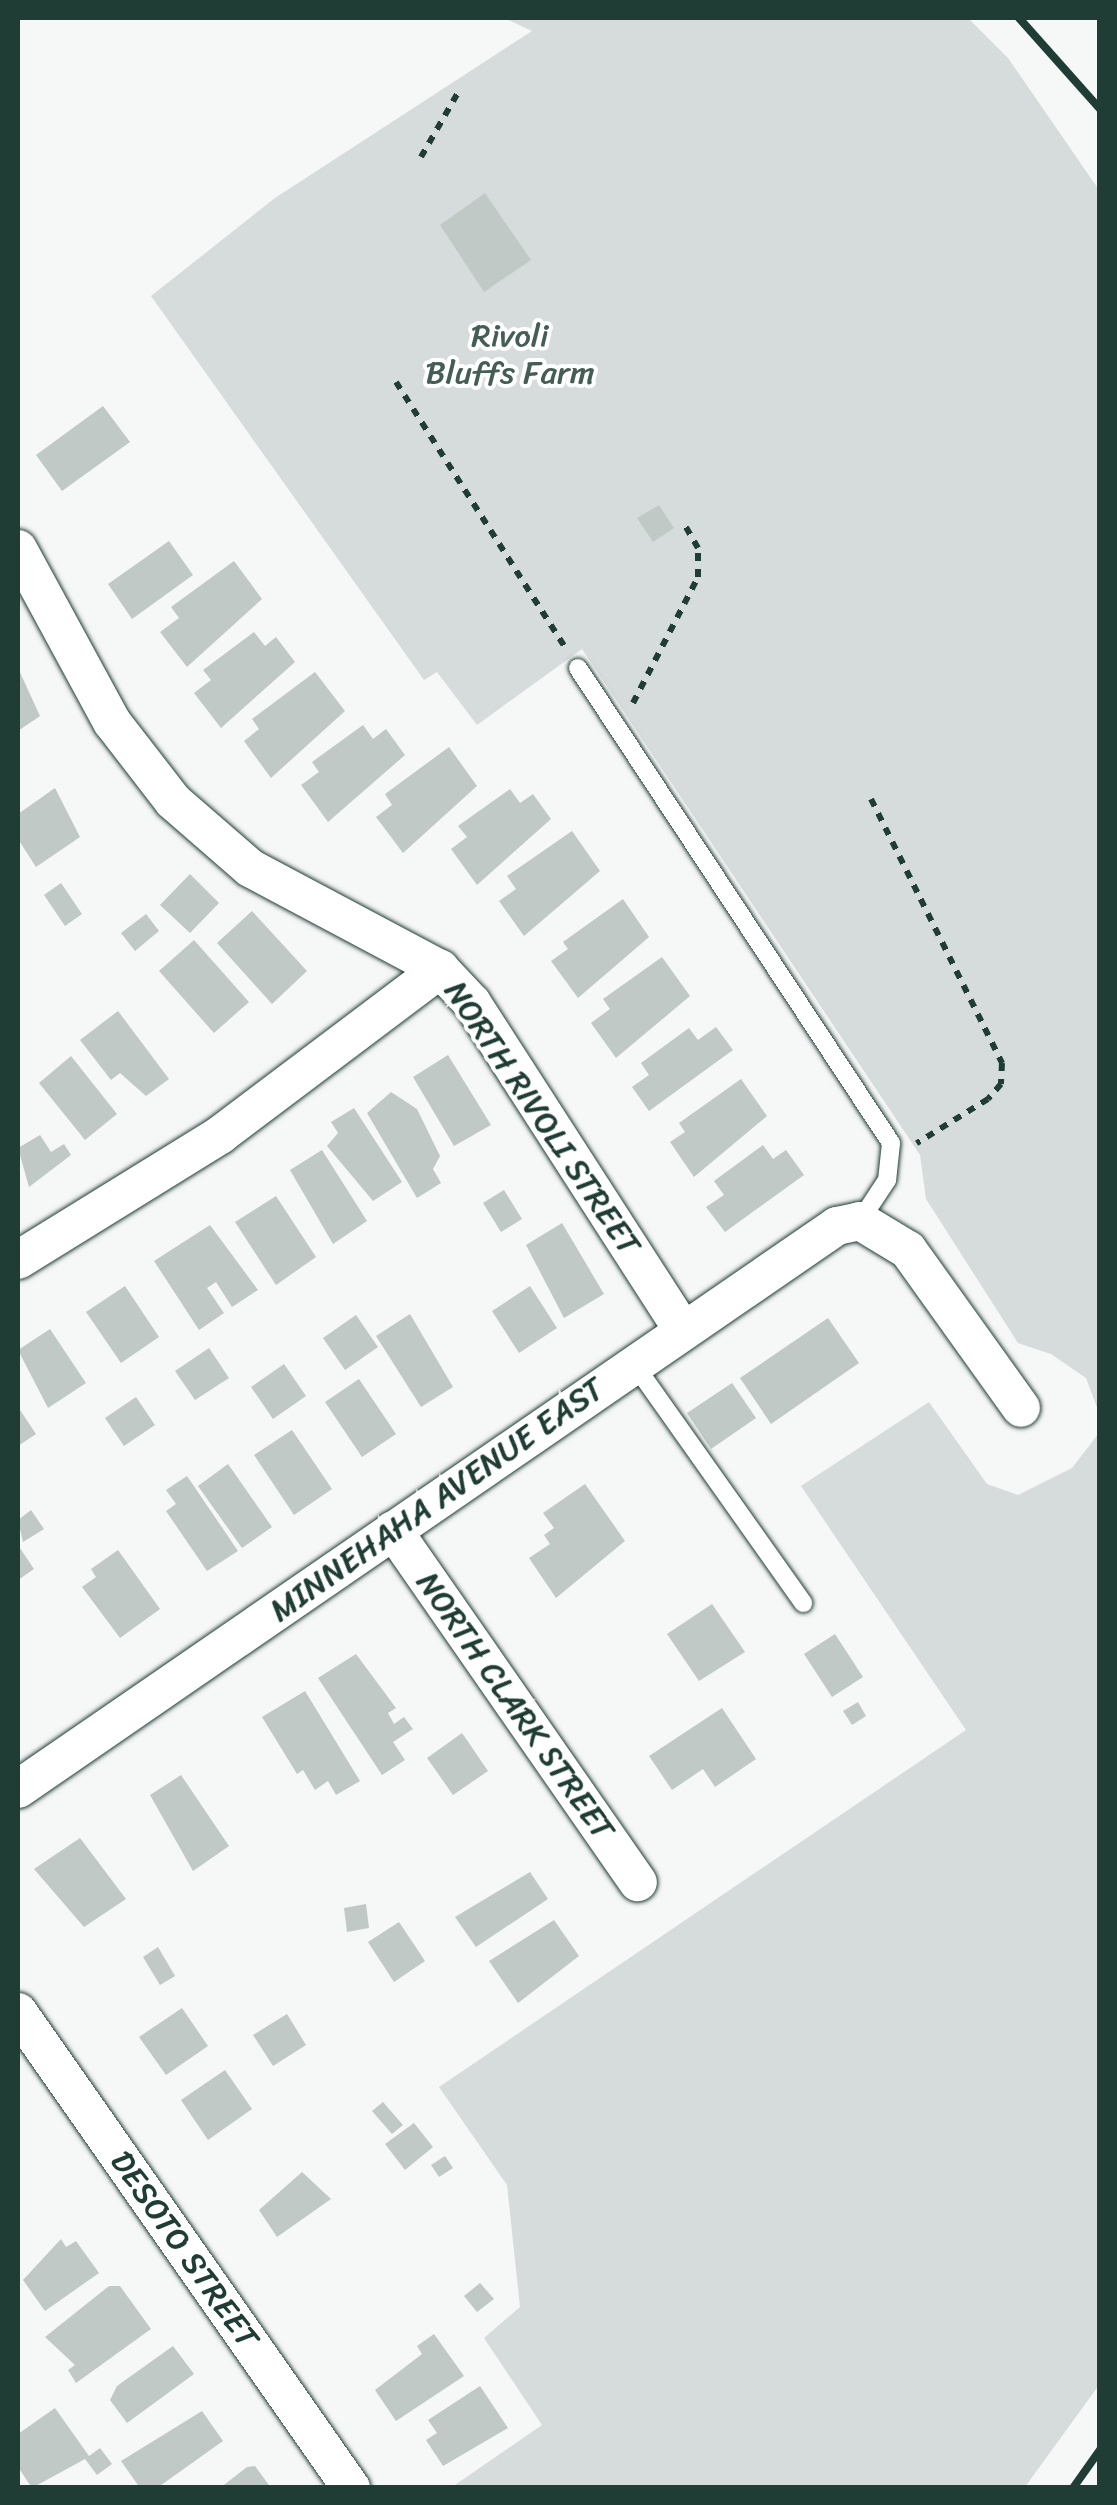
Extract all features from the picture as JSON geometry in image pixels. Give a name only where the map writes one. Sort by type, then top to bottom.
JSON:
[{"type":"street","name":"NORTH RIVOLI STREET","points":[[18,549],[112,722],[173,800],[295,897],[440,969],[472,1003],[683,1330]]},
{"type":"street","points":[[18,1260],[220,1135],[440,969]]},
{"type":"street","points":[[860,1221],[908,1250],[1021,1408]]},
{"type":"street","name":"MINNEHAHA AVENUE EAST","points":[[18,1789],[812,1240],[860,1221]]},
{"type":"street","name":"NORTH CLARK STREET","points":[[392,1530],[638,1882]]},
{"type":"street","name":"DESOTO STREET","points":[[18,2012],[351,2488]]},
{"type":"lane","points":[[578,668],[891,1143],[887,1180],[860,1221]]},
{"type":"lane","points":[[634,1364],[803,1603]]},
{"type":"path","points":[[422,157],[459,90]]},
{"type":"path","points":[[396,382],[578,668]]},
{"type":"path","points":[[618,730],[698,577],[698,548],[684,524]]},
{"type":"path","points":[[871,799],[1002,1064],[1001,1084],[988,1100],[889,1161]]},
{"type":"green space","name":"Rivoli Bluffs Farm","points":[[504,18],[968,18],[1008,58],[1099,190],[1099,1413],[1086,1378],[1051,1354],[1018,1343],[926,1199],[920,1155],[582,649],[477,725],[437,672],[424,680],[151,296],[275,198],[532,31]]},
{"type":"green space","points":[[929,1402],[987,1484],[1018,1495],[1072,1468],[1099,1433],[1099,2385],[1025,2487],[452,2487],[542,2425],[484,2338],[520,2307],[507,2185],[439,2087],[966,1730],[801,1486]]},
{"type":"building","points":[[485,193],[531,260],[484,292],[440,225]]},
{"type":"building","points":[[103,406],[130,442],[62,491],[36,455]]},
{"type":"building","points":[[659,505],[674,528],[653,542],[637,518]]},
{"type":"building","points":[[169,541],[193,575],[132,619],[108,584]]},
{"type":"building","points":[[234,561],[262,599],[187,667],[160,632],[179,618],[171,607]]},
{"type":"building","points":[[254,632],[265,646],[276,637],[295,662],[221,728],[194,693],[211,680],[203,670]]},
{"type":"building","points":[[18,668],[40,716],[18,731]]},
{"type":"building","points":[[315,672],[345,711],[271,778],[244,741],[259,729],[252,719]]},
{"type":"building","points":[[363,725],[373,739],[386,729],[405,755],[328,822],[301,785],[319,772],[312,762]]},
{"type":"building","points":[[449,747],[477,786],[403,853],[376,817],[392,805],[385,794]]},
{"type":"building","points":[[55,788],[80,837],[36,867],[18,839],[18,814]]},
{"type":"building","points":[[510,789],[520,803],[533,794],[551,819],[477,885],[451,849],[467,837],[458,826]]},
{"type":"building","points":[[572,831],[600,871],[524,936],[499,901],[516,889],[507,876]]},
{"type":"building","points":[[190,874],[219,903],[190,933],[160,905]]},
{"type":"building","points":[[61,883],[82,914],[65,926],[44,895]]},
{"type":"building","points":[[623,899],[649,937],[578,998],[551,961],[568,949],[563,942]]},
{"type":"building","points":[[252,911],[307,971],[272,1004],[217,943]]},
{"type":"building","points":[[146,914],[159,931],[135,951],[121,933]]},
{"type":"building","points":[[194,940],[249,1002],[214,1033],[159,971]]},
{"type":"building","points":[[662,957],[690,996],[616,1058],[591,1023],[610,1009],[603,999]]},
{"type":"building","points":[[118,1011],[169,1079],[146,1096],[120,1073],[111,1080],[80,1040]]},
{"type":"building","points":[[716,1027],[733,1050],[649,1111],[632,1087],[649,1075],[641,1063],[689,1028],[698,1040]]},
{"type":"building","points":[[448,1055],[491,1125],[454,1146],[413,1077]]},
{"type":"building","points":[[71,1056],[117,1114],[85,1140],[39,1083]]},
{"type":"building","points":[[741,1079],[767,1116],[694,1177],[670,1142],[685,1132],[679,1123]]},
{"type":"building","points":[[391,1092],[417,1109],[440,1156],[433,1169],[441,1183],[417,1198],[367,1113]]},
{"type":"building","points":[[354,1108],[402,1182],[373,1201],[327,1146],[338,1133],[331,1122]]},
{"type":"building","points":[[40,1135],[51,1152],[64,1144],[71,1155],[29,1187],[18,1148]]},
{"type":"building","points":[[763,1145],[773,1159],[786,1150],[804,1175],[725,1232],[706,1207],[724,1195],[714,1181]]},
{"type":"building","points":[[322,1150],[367,1221],[333,1244],[290,1170]]},
{"type":"building","points":[[504,1190],[522,1219],[501,1232],[483,1203]]},
{"type":"building","points":[[276,1196],[316,1257],[276,1285],[235,1222]]},
{"type":"building","points":[[562,1223],[604,1294],[564,1318],[526,1245]]},
{"type":"building","points":[[210,1225],[258,1290],[232,1307],[216,1282],[207,1288],[224,1313],[199,1330],[154,1261]]},
{"type":"building","points":[[125,1286],[159,1337],[121,1363],[86,1312]]},
{"type":"building","points":[[530,1286],[557,1328],[519,1353],[492,1311]]},
{"type":"building","points":[[410,1314],[453,1387],[421,1407],[376,1336]]},
{"type":"building","points":[[356,1315],[378,1347],[345,1370],[323,1338]]},
{"type":"building","points":[[828,1318],[859,1363],[771,1424],[740,1378]]},
{"type":"building","points":[[50,1329],[86,1383],[48,1408],[18,1350]]},
{"type":"building","points":[[209,1348],[229,1378],[195,1400],[175,1371]]},
{"type":"building","points":[[284,1364],[306,1396],[273,1419],[251,1387]]},
{"type":"building","points":[[359,1379],[396,1434],[362,1457],[325,1402]]},
{"type":"building","points":[[732,1383],[756,1418],[711,1449],[687,1413]]},
{"type":"building","points":[[136,1397],[155,1425],[124,1446],[105,1418]]},
{"type":"building","points":[[18,1407],[36,1434],[18,1446]]},
{"type":"building","points":[[292,1430],[332,1489],[294,1515],[254,1455]]},
{"type":"building","points":[[228,1464],[272,1527],[242,1548],[198,1486]]},
{"type":"building","points":[[187,1476],[238,1551],[207,1571],[166,1511],[176,1504],[166,1490]]},
{"type":"building","points":[[585,1484],[625,1541],[556,1598],[529,1558],[550,1544],[544,1535],[554,1528],[543,1513]]},
{"type":"building","points":[[31,1510],[44,1529],[23,1542],[18,1520]]},
{"type":"building","points":[[18,1545],[34,1569],[18,1580]]},
{"type":"building","points":[[118,1550],[160,1609],[120,1638],[82,1587],[96,1577],[91,1569]]},
{"type":"building","points":[[712,1604],[745,1652],[699,1681],[667,1634]]},
{"type":"building","points":[[835,1634],[863,1677],[832,1697],[804,1654]]},
{"type":"building","points":[[356,1654],[396,1708],[388,1713],[394,1724],[404,1717],[413,1729],[393,1742],[405,1760],[382,1775],[318,1678]]},
{"type":"building","points":[[305,1691],[360,1781],[336,1795],[328,1781],[315,1790],[303,1770],[297,1774],[262,1717]]},
{"type":"building","points":[[858,1702],[866,1716],[852,1725],[843,1711]]},
{"type":"building","points":[[722,1708],[756,1759],[715,1787],[703,1769],[672,1790],[649,1756]]},
{"type":"building","points":[[462,1733],[488,1771],[453,1795],[427,1758]]},
{"type":"building","points":[[181,1775],[229,1846],[193,1871],[150,1795]]},
{"type":"building","points":[[80,1838],[126,1899],[84,1927],[34,1869]]},
{"type":"building","points":[[530,1872],[548,1899],[476,1947],[455,1917]]},
{"type":"building","points":[[366,1904],[369,1928],[347,1932],[344,1908]]},
{"type":"building","points":[[554,1920],[579,1956],[518,2003],[489,1961]]},
{"type":"building","points":[[399,1922],[425,1961],[394,1982],[368,1942]]},
{"type":"building","points":[[158,1947],[175,1976],[160,1985],[143,1957]]},
{"type":"building","points":[[182,2008],[208,2046],[166,2075],[139,2037]]},
{"type":"building","points":[[287,2014],[306,2045],[273,2066],[253,2035]]},
{"type":"building","points":[[225,2070],[252,2109],[208,2140],[181,2100]]},
{"type":"building","points":[[383,2102],[403,2125],[392,2134],[372,2111]]},
{"type":"building","points":[[414,2123],[433,2147],[405,2170],[385,2144]]},
{"type":"building","points":[[445,2156],[453,2168],[439,2177],[431,2165]]},
{"type":"building","points":[[302,2172],[331,2199],[277,2237],[259,2210]]},
{"type":"building","points":[[61,2239],[66,2247],[76,2241],[99,2273],[45,2311],[23,2280]]},
{"type":"building","points":[[480,2283],[494,2299],[477,2312],[464,2296]]},
{"type":"building","points":[[109,2286],[120,2286],[151,2329],[76,2383],[68,2370],[75,2365],[45,2337]]},
{"type":"building","points":[[434,2334],[464,2376],[396,2421],[375,2390],[422,2354],[417,2346]]},
{"type":"building","points":[[173,2346],[194,2374],[127,2423],[110,2400],[117,2386]]},
{"type":"building","points":[[480,2386],[508,2428],[443,2466],[426,2440],[437,2433],[428,2420]]},
{"type":"building","points":[[55,2408],[89,2456],[100,2448],[112,2464],[97,2475],[85,2459],[32,2488],[18,2467],[18,2434]]},
{"type":"building","points":[[202,2411],[223,2441],[157,2488],[140,2488],[121,2461]]},
{"type":"building","points":[[255,2466],[271,2488],[220,2488],[247,2467]]},
{"type":"railway","points":[[1019,18],[1100,109]]},
{"type":"railway","points":[[1073,2488],[1100,2450]]}]
